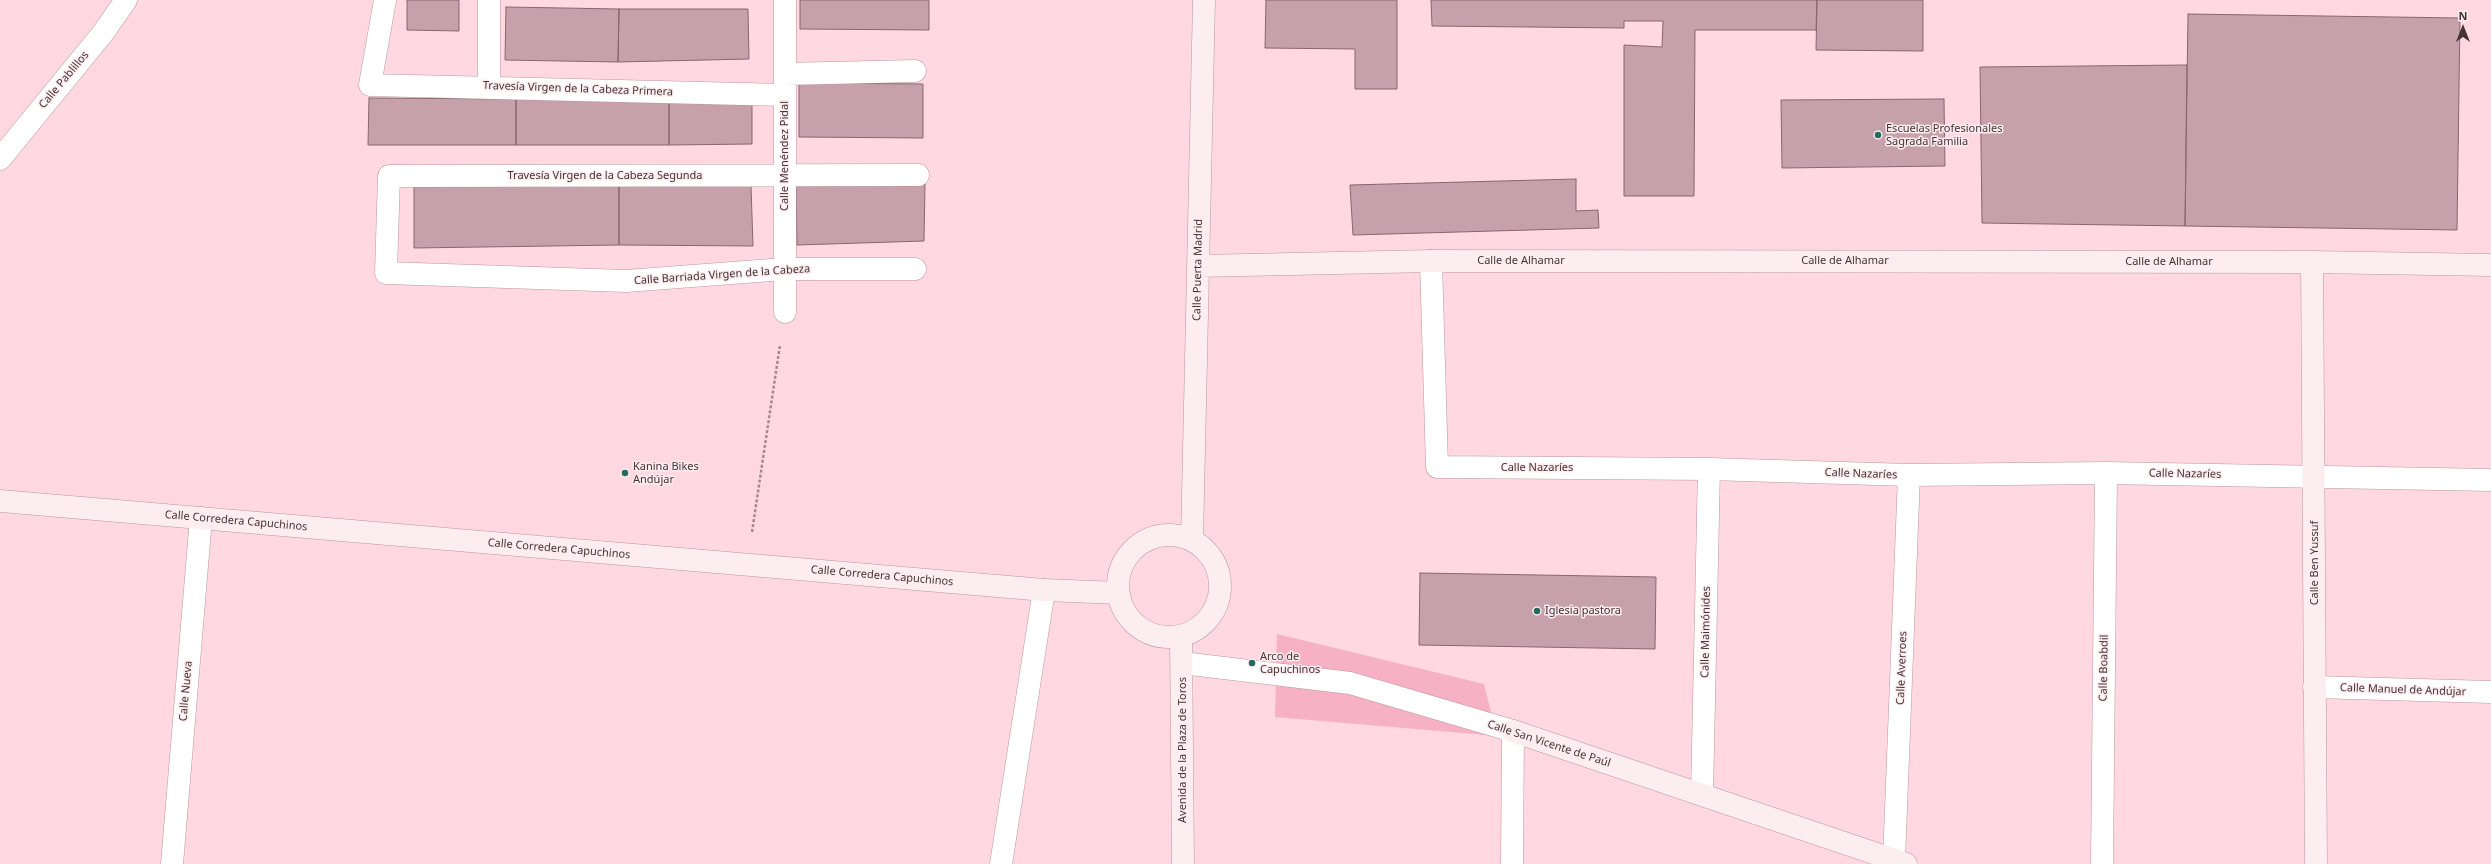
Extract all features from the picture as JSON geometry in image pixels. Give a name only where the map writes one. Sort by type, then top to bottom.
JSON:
[{"type":"street","name":"Calle Pablillos","points":[[0,158],[103,33],[126,0]]},
{"type":"street","name":"Travesía Virgen de la Cabeza Primera","points":[[384,0],[370,84],[488,86],[786,85],[915,71]]},
{"type":"street","points":[[488,0],[488,86]]},
{"type":"street","name":"Calle Menéndez Pidal","points":[[785,312],[786,0]]},
{"type":"street","name":"Calle Puerta Madrid","points":[[1192,540],[1204,0]]},
{"type":"street","name":"Travesía Virgen de la Cabeza Segunda","points":[[626,281],[386,273],[388,176],[785,176],[918,174]]},
{"type":"street","name":"Calle de Alhamar","points":[[1198,266],[1431,261],[2312,262],[2491,265]]},
{"type":"street","name":"Calle Nazaríes","points":[[1431,261],[1437,467],[1709,469],[1909,475],[2106,473],[2491,480]]},
{"type":"street","name":"Calle Ben Yussuf","points":[[2312,262],[2315,476],[2314,687],[2316,864]]},
{"type":"street","name":"Calle Barriada Virgen de la Cabeza","points":[[626,281],[785,268],[915,268]]},
{"type":"street","name":"Calle Maimónides","points":[[1702,794],[1709,469]]},
{"type":"street","name":"Calle Boabdil","points":[[2102,864],[2106,473]]},
{"type":"street","name":"Calle Averroes","points":[[1900,862],[1909,475]]},
{"type":"street","name":"Calle Corredera Capuchinos","points":[[0,500],[1044,590],[1119,593]]},
{"type":"street","name":"Calle Nueva","points":[[172,864],[201,518]]},
{"type":"street","points":[[1165,535],[1192,540],[1203,546],[1217,567],[1221,592],[1212,616],[1203,625],[1181,636],[1160,636],[1140,628],[1126,614],[1119,593],[1122,566],[1132,551],[1147,540],[1165,535]]},
{"type":"street","points":[[1001,864],[1044,590]]},
{"type":"street","name":"Avenida de la Plaza de Toros","points":[[1181,636],[1183,864]]},
{"type":"street","name":"Calle San Vicente de Paúl","points":[[1182,663],[1350,683],[1513,731],[1900,862]]},
{"type":"street","name":"Calle Manuel de Andújar","points":[[2314,687],[2491,692]]},
{"type":"street","points":[[1512,864],[1513,731]]},
{"type":"path","points":[[748,565],[785,312]]},
{"type":"shaded area","points":[[1277,634],[1484,684],[1497,736],[1275,717]]},
{"type":"building","points":[[407,0],[459,0],[459,31],[407,30]]},
{"type":"building","points":[[800,0],[929,0],[929,30],[800,29]]},
{"type":"building","points":[[1266,0],[1397,0],[1397,89],[1355,89],[1355,49],[1265,48]]},
{"type":"building","points":[[1431,0],[1817,0],[1816,30],[1695,30],[1694,196],[1624,196],[1624,45],[1662,47],[1663,21],[1624,21],[1624,28],[1432,26]]},
{"type":"building","points":[[1817,0],[1923,0],[1923,51],[1816,50]]},
{"type":"building","points":[[506,7],[619,9],[618,62],[505,60]]},
{"type":"building","points":[[619,9],[748,9],[749,59],[618,62]]},
{"type":"building","points":[[2188,14],[2460,18],[2457,230],[2185,226]]},
{"type":"building","points":[[2187,65],[2185,226],[1982,223],[1980,67]]},
{"type":"building","points":[[799,83],[923,84],[923,138],[799,137]]},
{"type":"building","points":[[369,98],[516,99],[516,145],[368,145]]},
{"type":"building","points":[[516,99],[669,101],[669,145],[516,145]]},
{"type":"building","points":[[1944,99],[1945,166],[1782,168],[1781,100]]},
{"type":"building","points":[[669,101],[752,101],[752,144],[669,145]]},
{"type":"building","points":[[1576,179],[1576,211],[1598,210],[1599,228],[1353,235],[1350,185]]},
{"type":"building","points":[[925,184],[924,241],[797,245],[796,185]]},
{"type":"building","points":[[414,185],[619,185],[619,245],[414,248]]},
{"type":"building","points":[[619,185],[751,186],[753,246],[619,245]]},
{"type":"building","name":"Iglesia pastora","points":[[1420,573],[1656,577],[1655,649],[1419,645]]},
{"type":"place","name":"Escuelas Profesionales Sagrada Familia","points":[[1878,135]]},
{"type":"place","name":"Kanina Bikes Andújar","points":[[625,473]]},
{"type":"place","name":"Iglesia pastora","points":[[1537,611]]},
{"type":"place","name":"Arco de Capuchinos","points":[[1252,663]]}]
